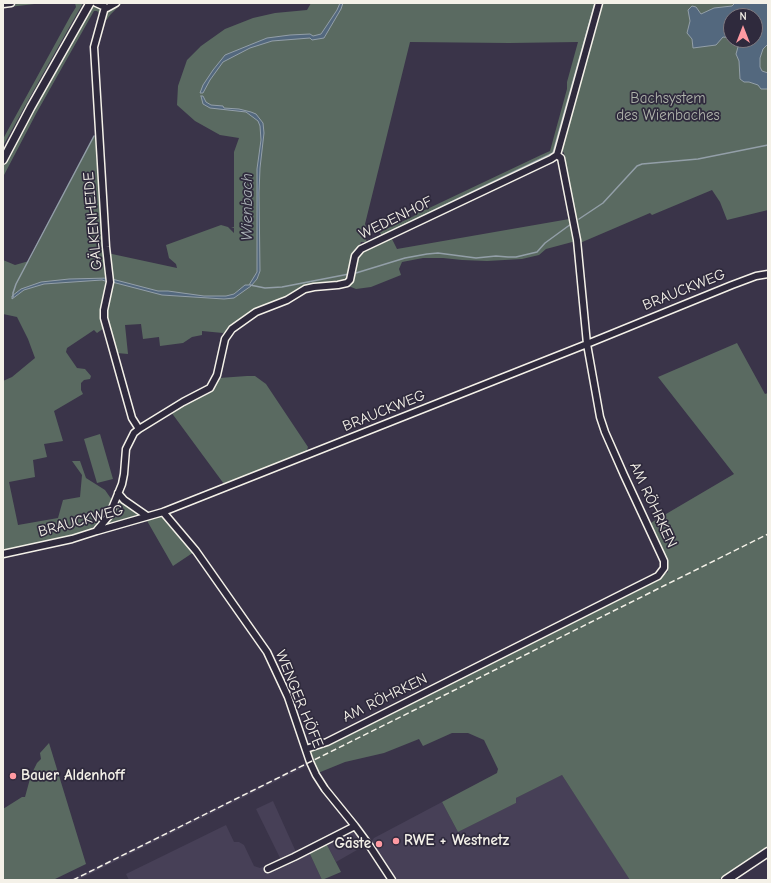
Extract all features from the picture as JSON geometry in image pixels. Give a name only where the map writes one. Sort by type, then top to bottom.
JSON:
[{"type":"main road","points":[[726,880],[768,852]]},
{"type":"street","points":[[3,4],[11,3]]},
{"type":"street","points":[[3,160],[90,3]]},
{"type":"street","points":[[96,3],[105,7],[112,6],[116,3]]},
{"type":"street","points":[[557,154],[598,3]]},
{"type":"street","name":"GÄLKENHEIDE","points":[[105,7],[95,39],[94,53],[106,247],[110,276],[110,284],[104,310],[105,322],[132,418],[139,429]]},
{"type":"street","name":"AM RÖHRKEN","points":[[306,749],[327,742],[424,694],[658,576],[662,572],[664,561],[602,426],[587,344],[577,240],[561,158],[557,154]]},
{"type":"street","name":"WEDENHOF","points":[[97,530],[109,516],[118,493],[124,474],[126,449],[131,438],[139,429],[183,402],[210,388],[217,375],[224,340],[232,329],[256,312],[282,302],[310,288],[347,283],[350,280],[355,256],[361,249],[551,159],[557,154]]},
{"type":"street","name":"BRAUCKWEG","points":[[3,554],[66,540],[163,512],[732,285],[756,276],[768,274]]},
{"type":"street","points":[[118,493],[124,500],[147,516]]},
{"type":"street","name":"WENGER HÖFE","points":[[163,512],[196,551],[267,652],[288,698],[313,768],[325,790],[355,826],[392,880]]},
{"type":"street","points":[[268,869],[355,826]]},
{"type":"shaded area","points":[[308,762],[309,765],[78,880],[70,880]]},
{"type":"shaded area","points":[[562,775],[631,880],[392,880],[369,845],[374,838],[442,802],[458,832],[516,803],[516,798]]},
{"type":"shaded area","points":[[273,801],[296,852],[281,860],[256,809]]},
{"type":"shaded area","points":[[226,825],[234,842],[239,842],[244,845],[254,866],[260,868],[265,866],[267,870],[309,852],[322,880],[129,880],[126,874]]},
{"type":"shaded area","points":[[352,830],[364,846],[336,862],[326,843]]},
{"type":"green space","points":[[43,3],[9,7],[11,5]]},
{"type":"green space","points":[[75,3],[83,3],[3,146],[3,139],[76,7]]},
{"type":"green space","points":[[86,3],[3,155],[3,151],[36,89]]},
{"type":"green space","points":[[119,3],[122,3],[101,27],[97,44],[96,53],[100,126],[95,55],[96,43],[99,31],[107,11]]},
{"type":"green space","name":"Bachsystem des Wienbaches","points":[[311,3],[597,3],[557,150],[553,155],[364,245],[365,242],[361,242],[360,245],[362,249],[391,237],[397,249],[575,218],[564,153],[561,149],[600,3],[768,3],[768,210],[727,220],[720,202],[712,190],[652,215],[650,213],[580,243],[576,241],[546,249],[539,255],[522,259],[487,261],[423,258],[402,262],[399,269],[401,275],[371,287],[356,289],[341,283],[314,284],[305,286],[287,297],[254,310],[223,333],[202,331],[202,335],[192,337],[183,343],[160,346],[159,337],[143,339],[141,324],[125,325],[128,354],[117,353],[107,326],[97,333],[94,330],[67,348],[66,352],[77,368],[85,369],[91,376],[90,379],[84,380],[81,383],[81,390],[83,394],[54,411],[63,441],[44,444],[47,457],[33,460],[35,477],[9,482],[18,525],[58,518],[63,500],[80,497],[82,475],[72,461],[80,461],[86,478],[105,490],[112,500],[102,519],[91,529],[71,537],[3,551],[3,381],[12,377],[35,358],[28,339],[17,317],[3,314],[3,260],[15,265],[29,261],[94,136],[97,138],[104,253],[177,268],[176,264],[169,258],[166,245],[221,225],[228,227],[234,233],[234,228],[231,227],[234,227],[234,152],[239,138],[220,135],[195,121],[177,105],[178,86],[187,60],[201,46],[225,29],[253,18],[275,13],[307,10]],"holes":[[[410,42],[578,42],[550,151],[425,210],[421,210],[414,216],[380,232],[381,235],[366,242],[367,229],[365,224]]]},
{"type":"green space","points":[[94,6],[99,8],[101,16],[92,65],[100,14],[97,11],[94,11],[37,112],[3,177],[3,166],[38,100],[91,8]]},
{"type":"green space","points":[[737,343],[765,394],[768,393],[768,846],[718,880],[630,880],[562,775],[516,798],[516,803],[458,832],[442,802],[497,773],[498,769],[484,740],[468,733],[452,733],[423,746],[419,739],[384,753],[345,762],[318,773],[309,751],[635,590],[668,572],[668,565],[649,524],[734,474],[658,377]]},
{"type":"green space","points":[[255,376],[266,384],[308,447],[306,453],[224,484],[171,412],[188,402],[209,393],[215,387],[219,378]]},
{"type":"green space","points":[[100,434],[113,479],[97,483],[84,439]]},
{"type":"green space","points":[[117,495],[143,515],[106,526]]},
{"type":"green space","points":[[162,515],[194,552],[173,566],[146,519]]},
{"type":"green space","points":[[49,743],[86,864],[53,880],[3,880],[3,809],[22,797],[25,797],[31,775],[37,763],[41,759],[40,753]]},
{"type":"green space","points":[[326,843],[341,872],[322,880],[309,852]]},
{"type":"water","points":[[340,3],[343,3],[341,9],[324,38],[312,40],[310,38],[272,41],[250,48],[223,62],[203,93],[200,93],[203,85],[225,55],[267,38],[310,34],[313,36],[321,34]]},
{"type":"water","points":[[735,3],[768,3],[768,44],[763,49],[760,58],[760,67],[762,71],[768,73],[768,89],[761,89],[758,85],[744,82],[740,79],[739,61],[736,54],[738,48],[763,48],[763,8],[723,8],[723,37],[716,45],[693,48],[692,39],[687,33],[690,21],[688,10],[692,6],[696,7],[701,14],[714,8],[732,6]]},
{"type":"water","points":[[201,96],[203,96],[206,102],[211,105],[239,109],[256,114],[263,123],[264,133],[259,193],[260,271],[257,279],[251,286],[234,298],[224,299],[162,295],[112,282],[112,279],[158,291],[204,296],[226,296],[234,294],[245,285],[249,285],[257,272],[257,169],[261,140],[260,126],[258,121],[246,112],[210,108],[203,104]]},
{"type":"water","points":[[109,278],[108,282],[102,280],[44,284],[24,290],[12,299],[12,296],[21,289],[41,282],[69,279]]},
{"type":"waterway","points":[[366,243],[553,153],[595,3]]},
{"type":"waterway","points":[[13,297],[16,284],[94,136]]},
{"type":"waterway","points":[[579,219],[603,203],[637,166],[642,164],[698,159],[768,145]]},
{"type":"waterway","points":[[356,273],[405,258],[427,254],[438,253],[476,258],[496,256],[516,257],[537,252],[545,243],[571,224]]},
{"type":"waterway","points":[[354,253],[359,246]]},
{"type":"waterway","points":[[250,285],[265,288],[282,287],[349,274]]},
{"type":"railway","points":[[73,880],[768,534]]},
{"type":"place","name":"Bauer Aldenhoff","points":[[13,776]]},
{"type":"place","name":"RWE + Westnetz","points":[[396,841]]},
{"type":"place","name":"Gäste","points":[[379,844]]},
{"type":"water label","name":"Wienbach","points":[[247,207]]}]
